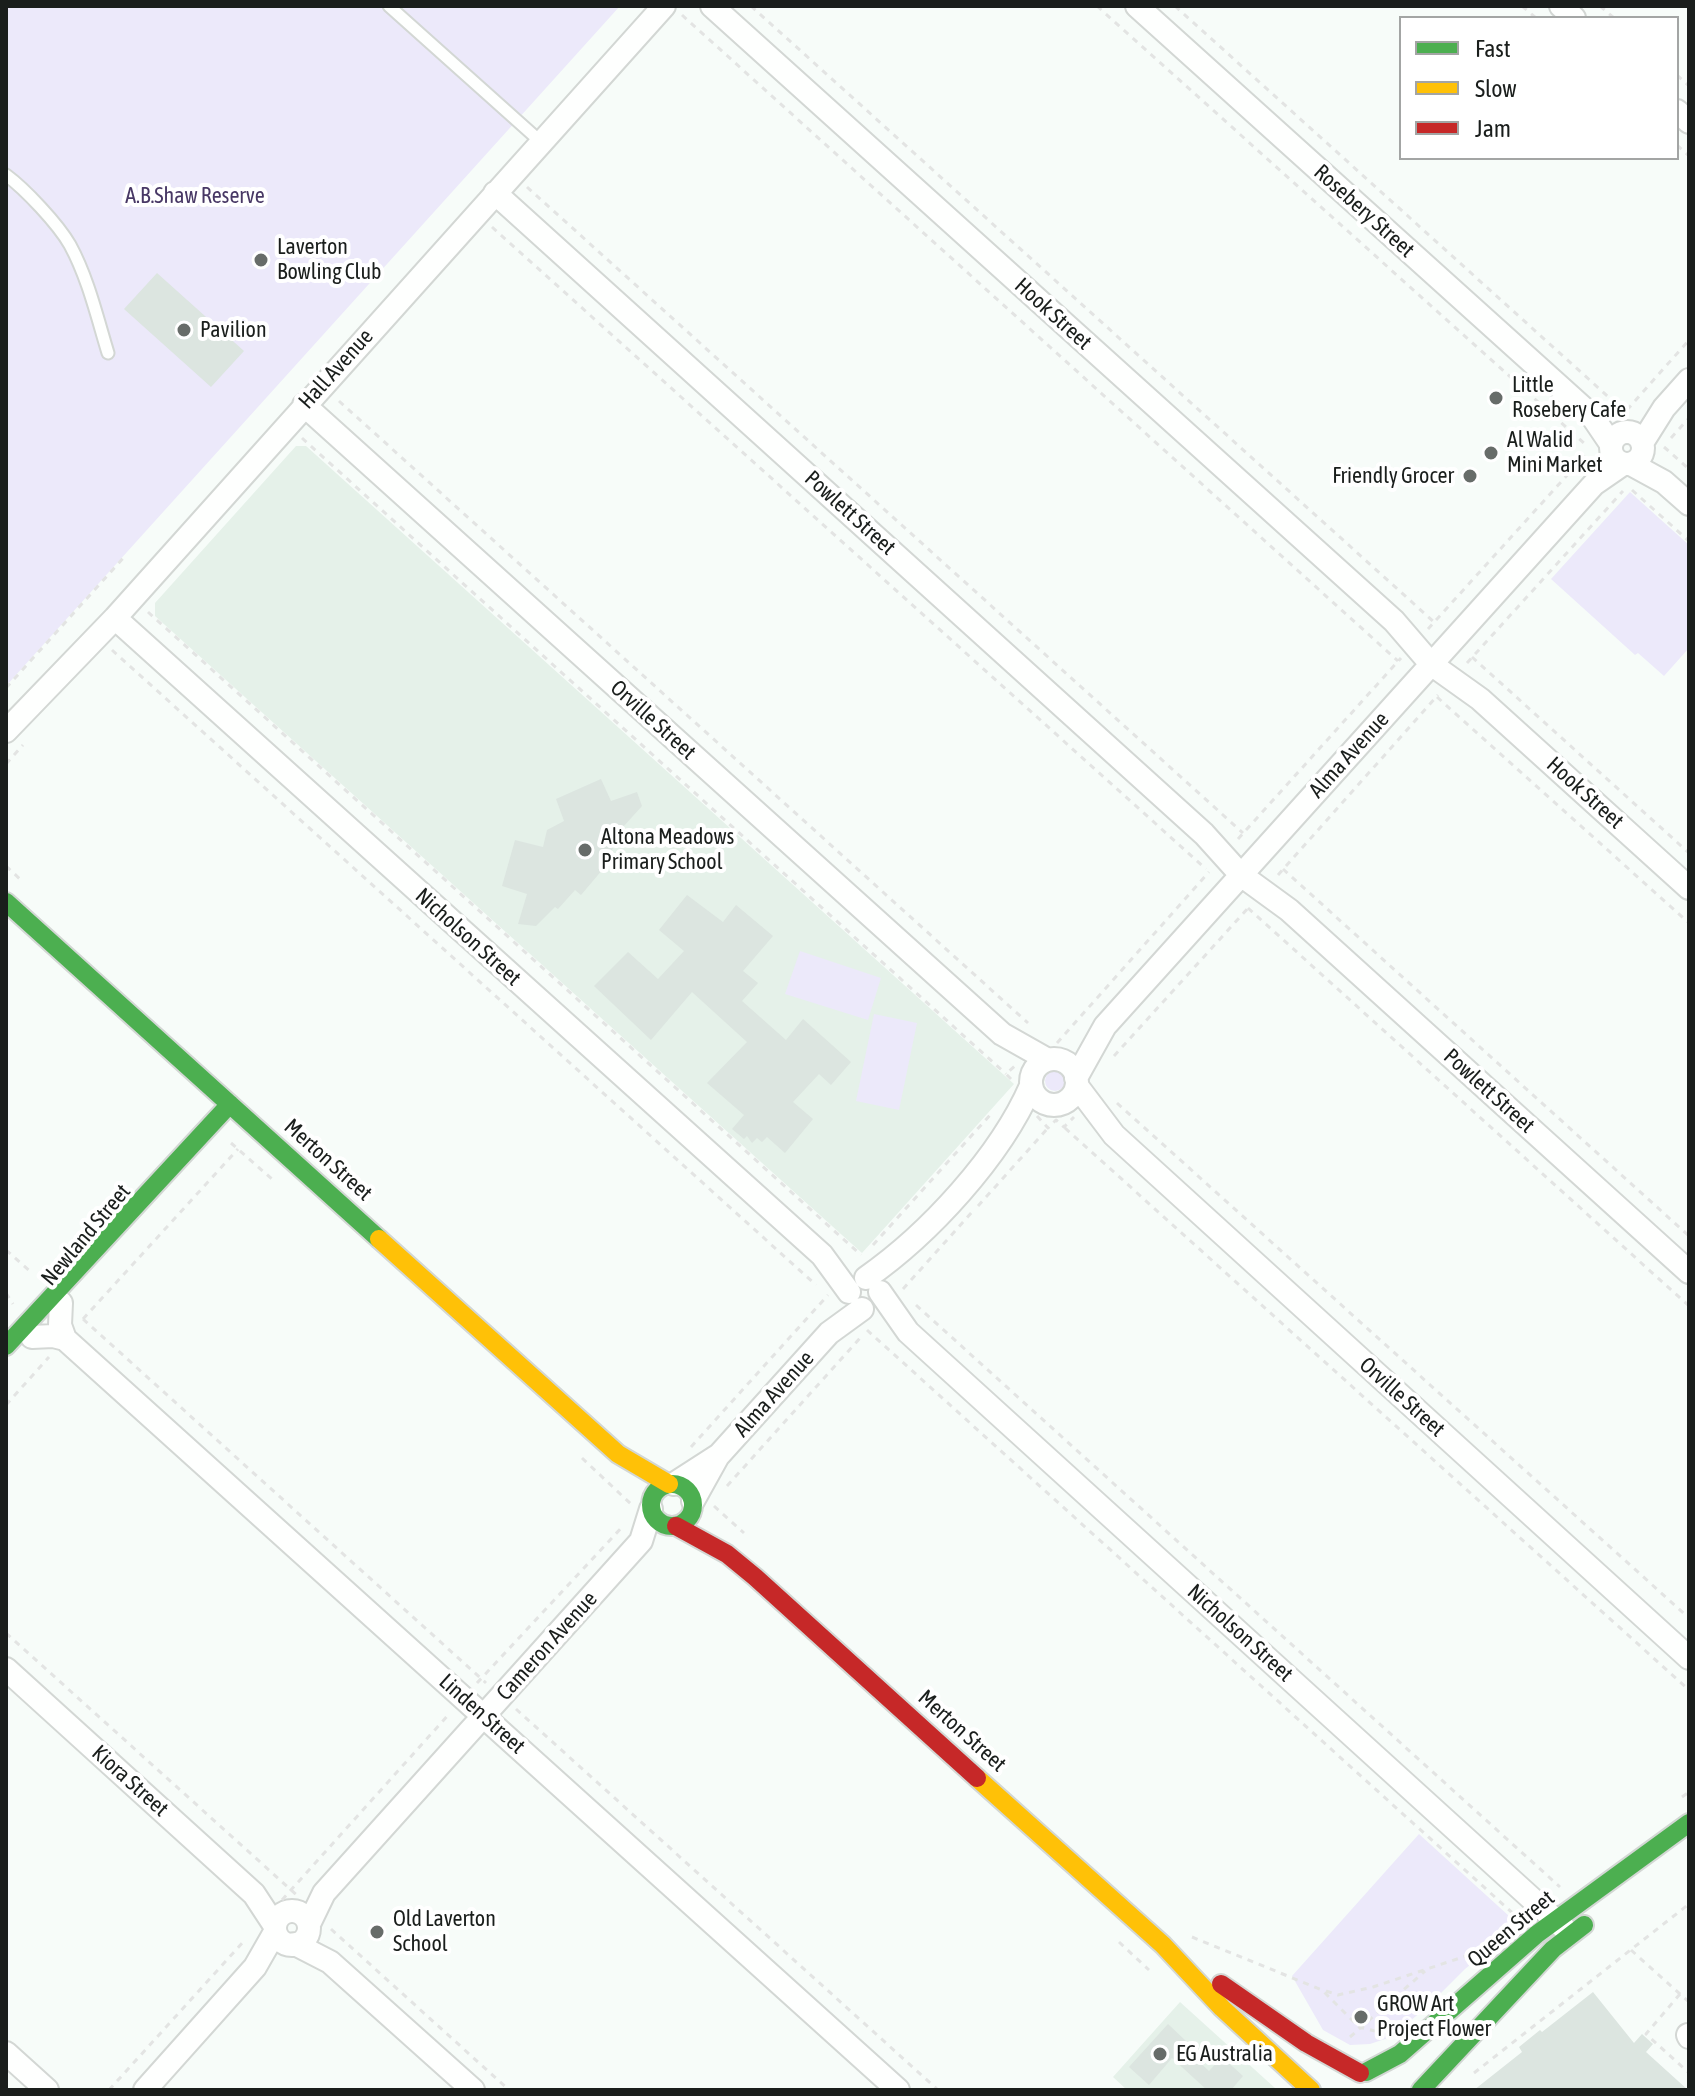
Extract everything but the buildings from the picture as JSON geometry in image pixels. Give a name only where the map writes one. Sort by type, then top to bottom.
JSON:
[{"type":"street","name":"Hook Street","points":[[712,6],[1689,888]]},
{"type":"street","name":"Rosebery Street","points":[[1137,6],[1592,416],[1630,444],[1664,482],[1689,504]]},
{"type":"street","name":"Hall Avenue","points":[[6,731],[115,618],[541,142],[673,10]]},
{"type":"street","name":"Powlett Street","points":[[495,193],[1689,1272]]},
{"type":"street","name":"Alma Avenue","points":[[672,1484],[719,1455],[900,1254],[931,1225],[1042,1090],[1105,1026],[1689,380]]},
{"type":"street","name":"Orville Street","points":[[304,405],[1002,1034],[1042,1090],[1114,1135],[1689,1658]]},
{"type":"street","name":"Nicholson Street","points":[[115,618],[864,1296],[908,1332],[1563,1928]]},
{"type":"street","name":"Merton Street","points":[[6,902],[618,1454],[672,1484]]},
{"type":"street","name":"Alma Avenue","points":[[1042,1090],[1070,1098],[1105,1026]]},
{"type":"street","name":"Orville Street","points":[[1042,1090],[1069,1065],[1076,1082],[1114,1135]]},
{"type":"street","name":"Newland Street","points":[[6,1365],[230,1104]]},
{"type":"street","name":"Newland Street","points":[[6,1346],[207,1130]]},
{"type":"street","points":[[61,1303],[60,1325],[65,1339]]},
{"type":"street","points":[[32,1337],[65,1339]]},
{"type":"street","name":"Linden Street","points":[[65,1339],[898,2090]]},
{"type":"street","name":"Merton Street","points":[[618,1454],[632,1492],[643,1511]]},
{"type":"street","name":"Alma Avenue","points":[[699,1504],[719,1455]]},
{"type":"street","points":[[672,1484],[687,1489],[699,1504],[687,1520],[674,1526],[659,1522],[643,1511],[658,1489],[672,1484]]},
{"type":"street","name":"Merton Street","points":[[699,1504],[727,1554]]},
{"type":"street","name":"Cameron Avenue","points":[[641,1541],[643,1511]]},
{"type":"street","name":"Merton Street","points":[[674,1526],[727,1554],[1163,1945],[1222,2008],[1311,2090]]},
{"type":"street","name":"Cameron Avenue","points":[[145,2090],[255,1967],[294,1917],[483,1716],[641,1541],[674,1526]]},
{"type":"street","name":"Kiora Street","points":[[6,1669],[254,1894],[294,1917],[330,1962],[473,2090]]},
{"type":"street","name":"Queen Street","points":[[1337,2085],[1400,2054],[1563,1928],[1689,1823]]},
{"type":"street","name":"Queen Street","points":[[1421,2090],[1553,1949],[1563,1928],[1601,1911],[1689,1840]]},
{"type":"street","name":"Merton Street","points":[[1163,1945],[1331,2058],[1363,2073],[1380,2074],[1393,2080]]},
{"type":"street","points":[[1222,2008],[1234,1993]]},
{"type":"street","points":[[6,2053],[47,2090]]},
{"type":"lane","points":[[389,6],[541,142]]},
{"type":"lane","points":[[6,175],[21,186],[69,244],[88,288],[108,353]]},
{"type":"path","points":[[751,6],[1416,641]]},
{"type":"path","points":[[722,1492],[864,1296],[1042,1090],[1044,1038],[1054,1046],[1590,449],[1097,6]]},
{"type":"path","points":[[1175,6],[1630,444],[1689,469]]},
{"type":"path","points":[[673,10],[1416,641]]},
{"type":"path","points":[[527,187],[1226,853]]},
{"type":"path","points":[[491,226],[1226,853]]},
{"type":"path","points":[[1630,444],[1689,340]]},
{"type":"path","points":[[336,399],[1033,1028]]},
{"type":"path","points":[[1630,444],[1689,418]]},
{"type":"path","points":[[301,437],[1042,1090],[1689,1690]]},
{"type":"path","points":[[1112,1057],[1628,486],[1689,541]]},
{"type":"path","points":[[6,688],[126,555]]},
{"type":"path","points":[[145,609],[863,1256],[864,1296],[1523,1922]]},
{"type":"path","points":[[110,648],[816,1285]]},
{"type":"path","points":[[1455,677],[1689,853]]},
{"type":"path","points":[[1455,677],[1689,923]]},
{"type":"path","points":[[1265,888],[1689,1236]]},
{"type":"path","points":[[1265,888],[1689,1306]]},
{"type":"path","points":[[1111,1098],[1689,1618]]},
{"type":"path","points":[[873,1245],[1000,1104]]},
{"type":"path","points":[[207,1130],[238,1149],[280,1186]]},
{"type":"path","points":[[238,1149],[83,1319],[938,2090]]},
{"type":"path","points":[[6,1250],[32,1273]]},
{"type":"path","points":[[682,1456],[864,1296]]},
{"type":"path","points":[[913,1302],[1564,1890]]},
{"type":"path","points":[[6,1405],[65,1339]]},
{"type":"path","points":[[109,2090],[294,1917],[463,1698],[624,1525],[643,1511],[632,1492],[577,1453]]},
{"type":"path","points":[[699,1504],[754,1542]]},
{"type":"path","points":[[624,1525],[641,1541]]},
{"type":"path","points":[[6,1633],[294,1917],[509,2090]]},
{"type":"path","points":[[1464,2081],[1689,1904]]},
{"type":"path","points":[[1189,1935],[1338,1995],[1488,1949]]},
{"type":"path","points":[[1117,1940],[1156,1977]]},
{"type":"path","points":[[1631,1950],[1689,2002]]},
{"type":"path","points":[[1331,2058],[1359,2027],[1428,1969]]},
{"type":"path","points":[[1322,1990],[1359,2027],[1375,2031],[1400,2054]]},
{"type":"path","points":[[1680,1994],[1646,2034],[1689,2073]]},
{"type":"shaded area","name":"Altona Meadows Primary School","points":[[296,446],[306,446],[1014,1084],[862,1253],[155,616],[155,603]]},
{"type":"shaded area","name":"EG Australia","points":[[1180,2002],[1275,2090],[1127,2090],[1113,2077]]},
{"type":"green space","name":"A.B.Shaw Reserve","points":[[6,6],[620,6],[6,686]]},
{"type":"green space","points":[[1630,492],[1689,545],[1689,648],[1664,676],[1638,653],[1635,655],[1551,579]]},
{"type":"green space","points":[[800,951],[881,978],[868,1020],[785,994]]},
{"type":"green space","points":[[874,1014],[917,1023],[899,1110],[856,1101]]},
{"type":"green space","points":[[1055,1071],[1062,1074],[1065,1081],[1062,1088],[1055,1091],[1048,1088],[1045,1081],[1048,1074]]},
{"type":"green space","points":[[1419,1834],[1520,1926],[1465,1969],[1391,2037],[1370,2044],[1350,2045],[1323,2030],[1292,1976]]},
{"type":"traffic: fast","points":[[6,902],[379,1239]]},
{"type":"traffic: fast","points":[[6,1346],[230,1104]]},
{"type":"traffic: fast","points":[[672,1484],[687,1490],[693,1505],[687,1520],[672,1526],[657,1520],[651,1505],[657,1490],[672,1484]]},
{"type":"traffic: fast","points":[[1366,2072],[1400,2054],[1537,1934],[1689,1823]]},
{"type":"traffic: fast","points":[[1421,2090],[1553,1949],[1584,1925]]},
{"type":"traffic: slow","points":[[379,1239],[618,1454],[669,1484]]},
{"type":"traffic: slow","points":[[977,1778],[1163,1945],[1222,2008],[1311,2090]]},
{"type":"traffic: jam","points":[[676,1526],[727,1554],[755,1577],[977,1778]]},
{"type":"traffic: jam","points":[[1221,1984],[1306,2043],[1360,2073]]},
{"type":"place","name":"Laverton Bowling Club","points":[[261,260]]},
{"type":"place","name":"Pavilion","points":[[184,330]]},
{"type":"place","name":"Little Rosebery Cafe","points":[[1496,398]]},
{"type":"place","name":"Al Walid Mini Market","points":[[1491,453]]},
{"type":"place","name":"Friendly Grocer","points":[[1470,476]]},
{"type":"place","name":"Altona Meadows Primary School","points":[[585,850]]},
{"type":"place","name":"Old Laverton School","points":[[377,1932]]},
{"type":"place","name":"GROW Art Project Flower","points":[[1361,2017]]},
{"type":"place","name":"EG Australia","points":[[1160,2054]]}]
